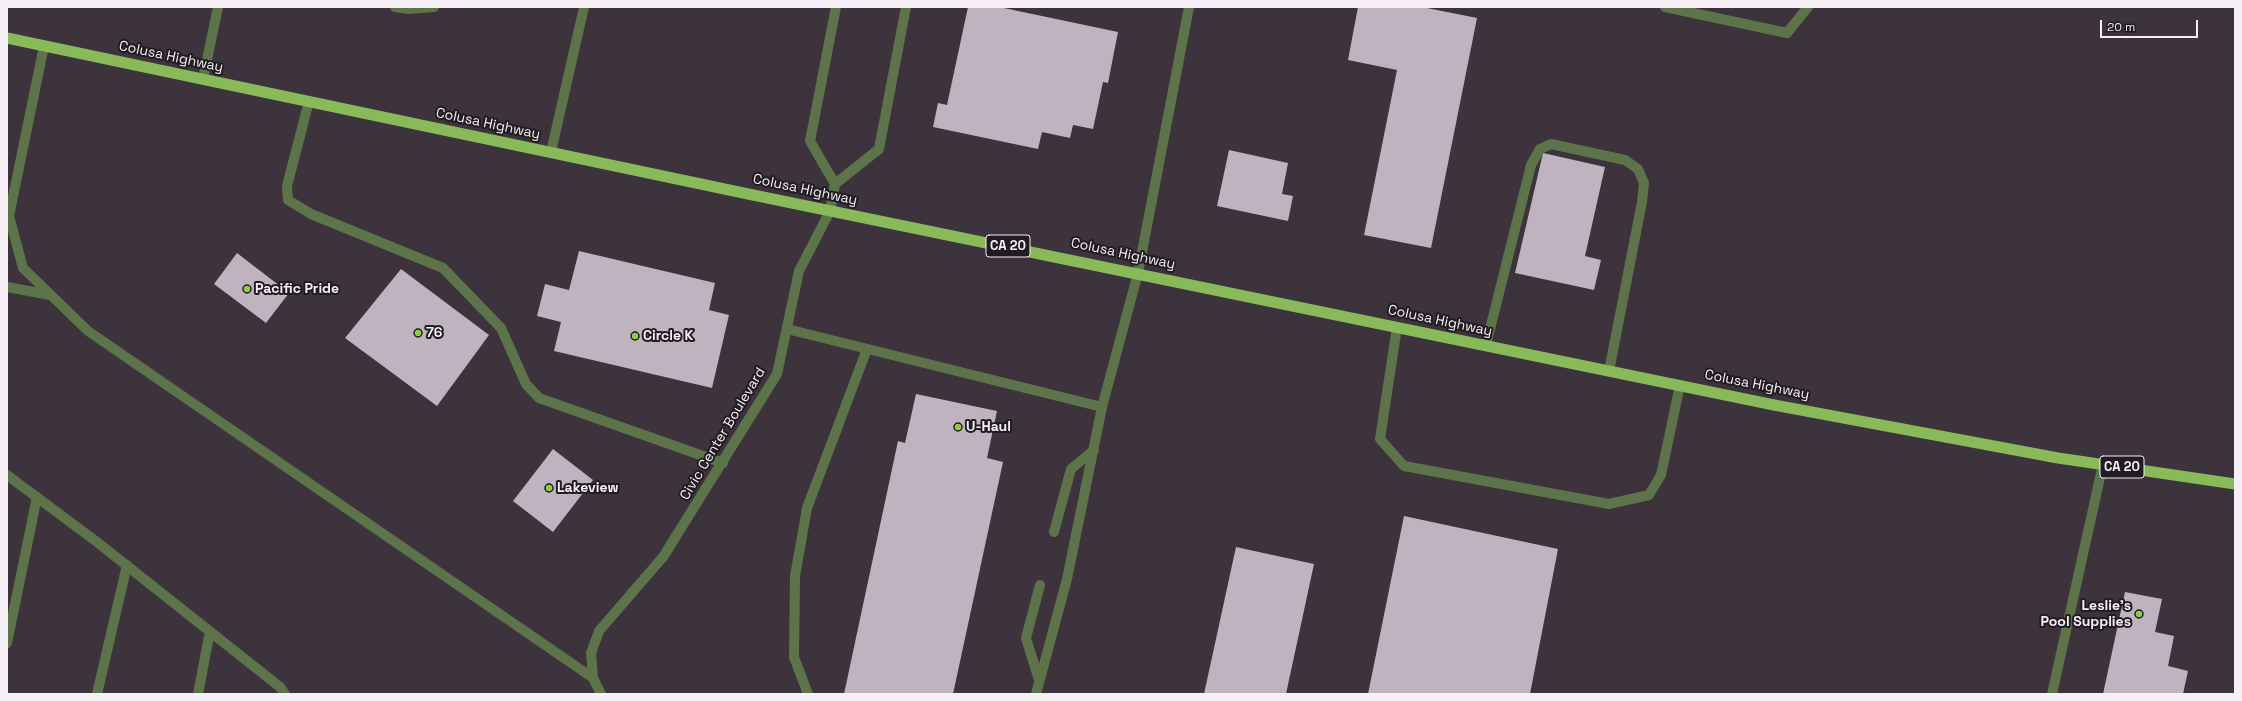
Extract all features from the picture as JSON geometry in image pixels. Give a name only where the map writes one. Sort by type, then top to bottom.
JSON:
[{"type":"highway","name":"Colusa Highway","points":[[7,38],[1609,371],[1916,432],[2103,464],[2235,484]]},
{"type":"street","points":[[203,79],[218,7]]},
{"type":"street","points":[[395,7],[409,9],[434,7]]},
{"type":"street","points":[[551,152],[584,7]]},
{"type":"street","points":[[836,7],[810,141],[835,184],[879,149],[906,7]]},
{"type":"street","points":[[1036,694],[1067,579],[1102,407],[1138,273],[1189,7]]},
{"type":"street","points":[[1665,7],[1681,9],[1787,33],[1808,7]]},
{"type":"street","points":[[44,46],[9,216],[23,268],[88,331],[593,678],[601,694]]},
{"type":"street","points":[[308,101],[286,186],[288,200],[311,214],[443,268],[501,328],[526,384],[540,398],[723,463]]},
{"type":"street","points":[[1486,346],[1531,164],[1540,149],[1551,144],[1625,160],[1638,169],[1644,183],[1642,202],[1609,371]]},
{"type":"street","name":"Civic Center Boulevard","points":[[593,678],[591,653],[599,632],[663,557],[723,463],[777,374],[799,271],[830,210],[835,184]]},
{"type":"street","points":[[7,288],[51,296]]},
{"type":"street","points":[[1397,327],[1380,440],[1404,466],[1609,504],[1649,495],[1661,475],[1680,385]]},
{"type":"street","points":[[787,329],[1102,407]]},
{"type":"street","points":[[808,694],[794,657],[795,576],[807,508],[867,349]]},
{"type":"street","points":[[1054,532],[1071,469],[1094,450]]},
{"type":"street","points":[[2052,694],[2103,464]]},
{"type":"street","points":[[7,474],[127,565],[280,687],[285,694]]},
{"type":"street","points":[[7,643],[37,497]]},
{"type":"street","points":[[97,694],[127,565]]},
{"type":"street","points":[[1039,680],[1026,638],[1040,585]]},
{"type":"street","points":[[198,694],[210,631]]},
{"type":"building","points":[[968,7],[999,7],[1118,32],[1108,83],[1103,82],[1093,129],[1073,125],[1070,138],[1042,132],[1038,149],[933,127],[938,103],[947,105]]},
{"type":"building","points":[[1358,7],[1422,7],[1477,18],[1431,248],[1364,235],[1397,70],[1348,60]]},
{"type":"building","points":[[1229,150],[1288,163],[1282,194],[1293,196],[1288,221],[1217,206]]},
{"type":"building","points":[[1543,153],[1605,167],[1585,256],[1601,260],[1594,290],[1515,273]]},
{"type":"building","points":[[579,251],[715,283],[709,310],[729,315],[712,388],[554,351],[561,322],[537,316],[545,284],[569,290]]},
{"type":"building","points":[[237,253],[289,293],[266,323],[214,284]]},
{"type":"building","points":[[401,269],[489,335],[437,406],[345,338]]},
{"type":"building","points":[[916,394],[997,411],[987,458],[1003,462],[953,694],[844,694],[898,441],[905,443]]},
{"type":"building","points":[[553,449],[593,480],[553,532],[513,501]]},
{"type":"building","points":[[1404,516],[1558,549],[1530,694],[1368,694]]},
{"type":"building","points":[[1236,547],[1314,564],[1286,694],[1204,694]]},
{"type":"building","points":[[2125,592],[2162,599],[2155,632],[2174,636],[2168,666],[2188,671],[2183,694],[2103,694]]},
{"type":"place","name":"Pacific Pride","points":[[247,289]]},
{"type":"place","name":"76","points":[[418,333]]},
{"type":"place","name":"Circle K","points":[[635,336]]},
{"type":"place","name":"U-Haul","points":[[958,427]]},
{"type":"place","name":"Lakeview","points":[[549,488]]},
{"type":"place","name":"Leslie's Pool Supplies","points":[[2139,614]]}]
